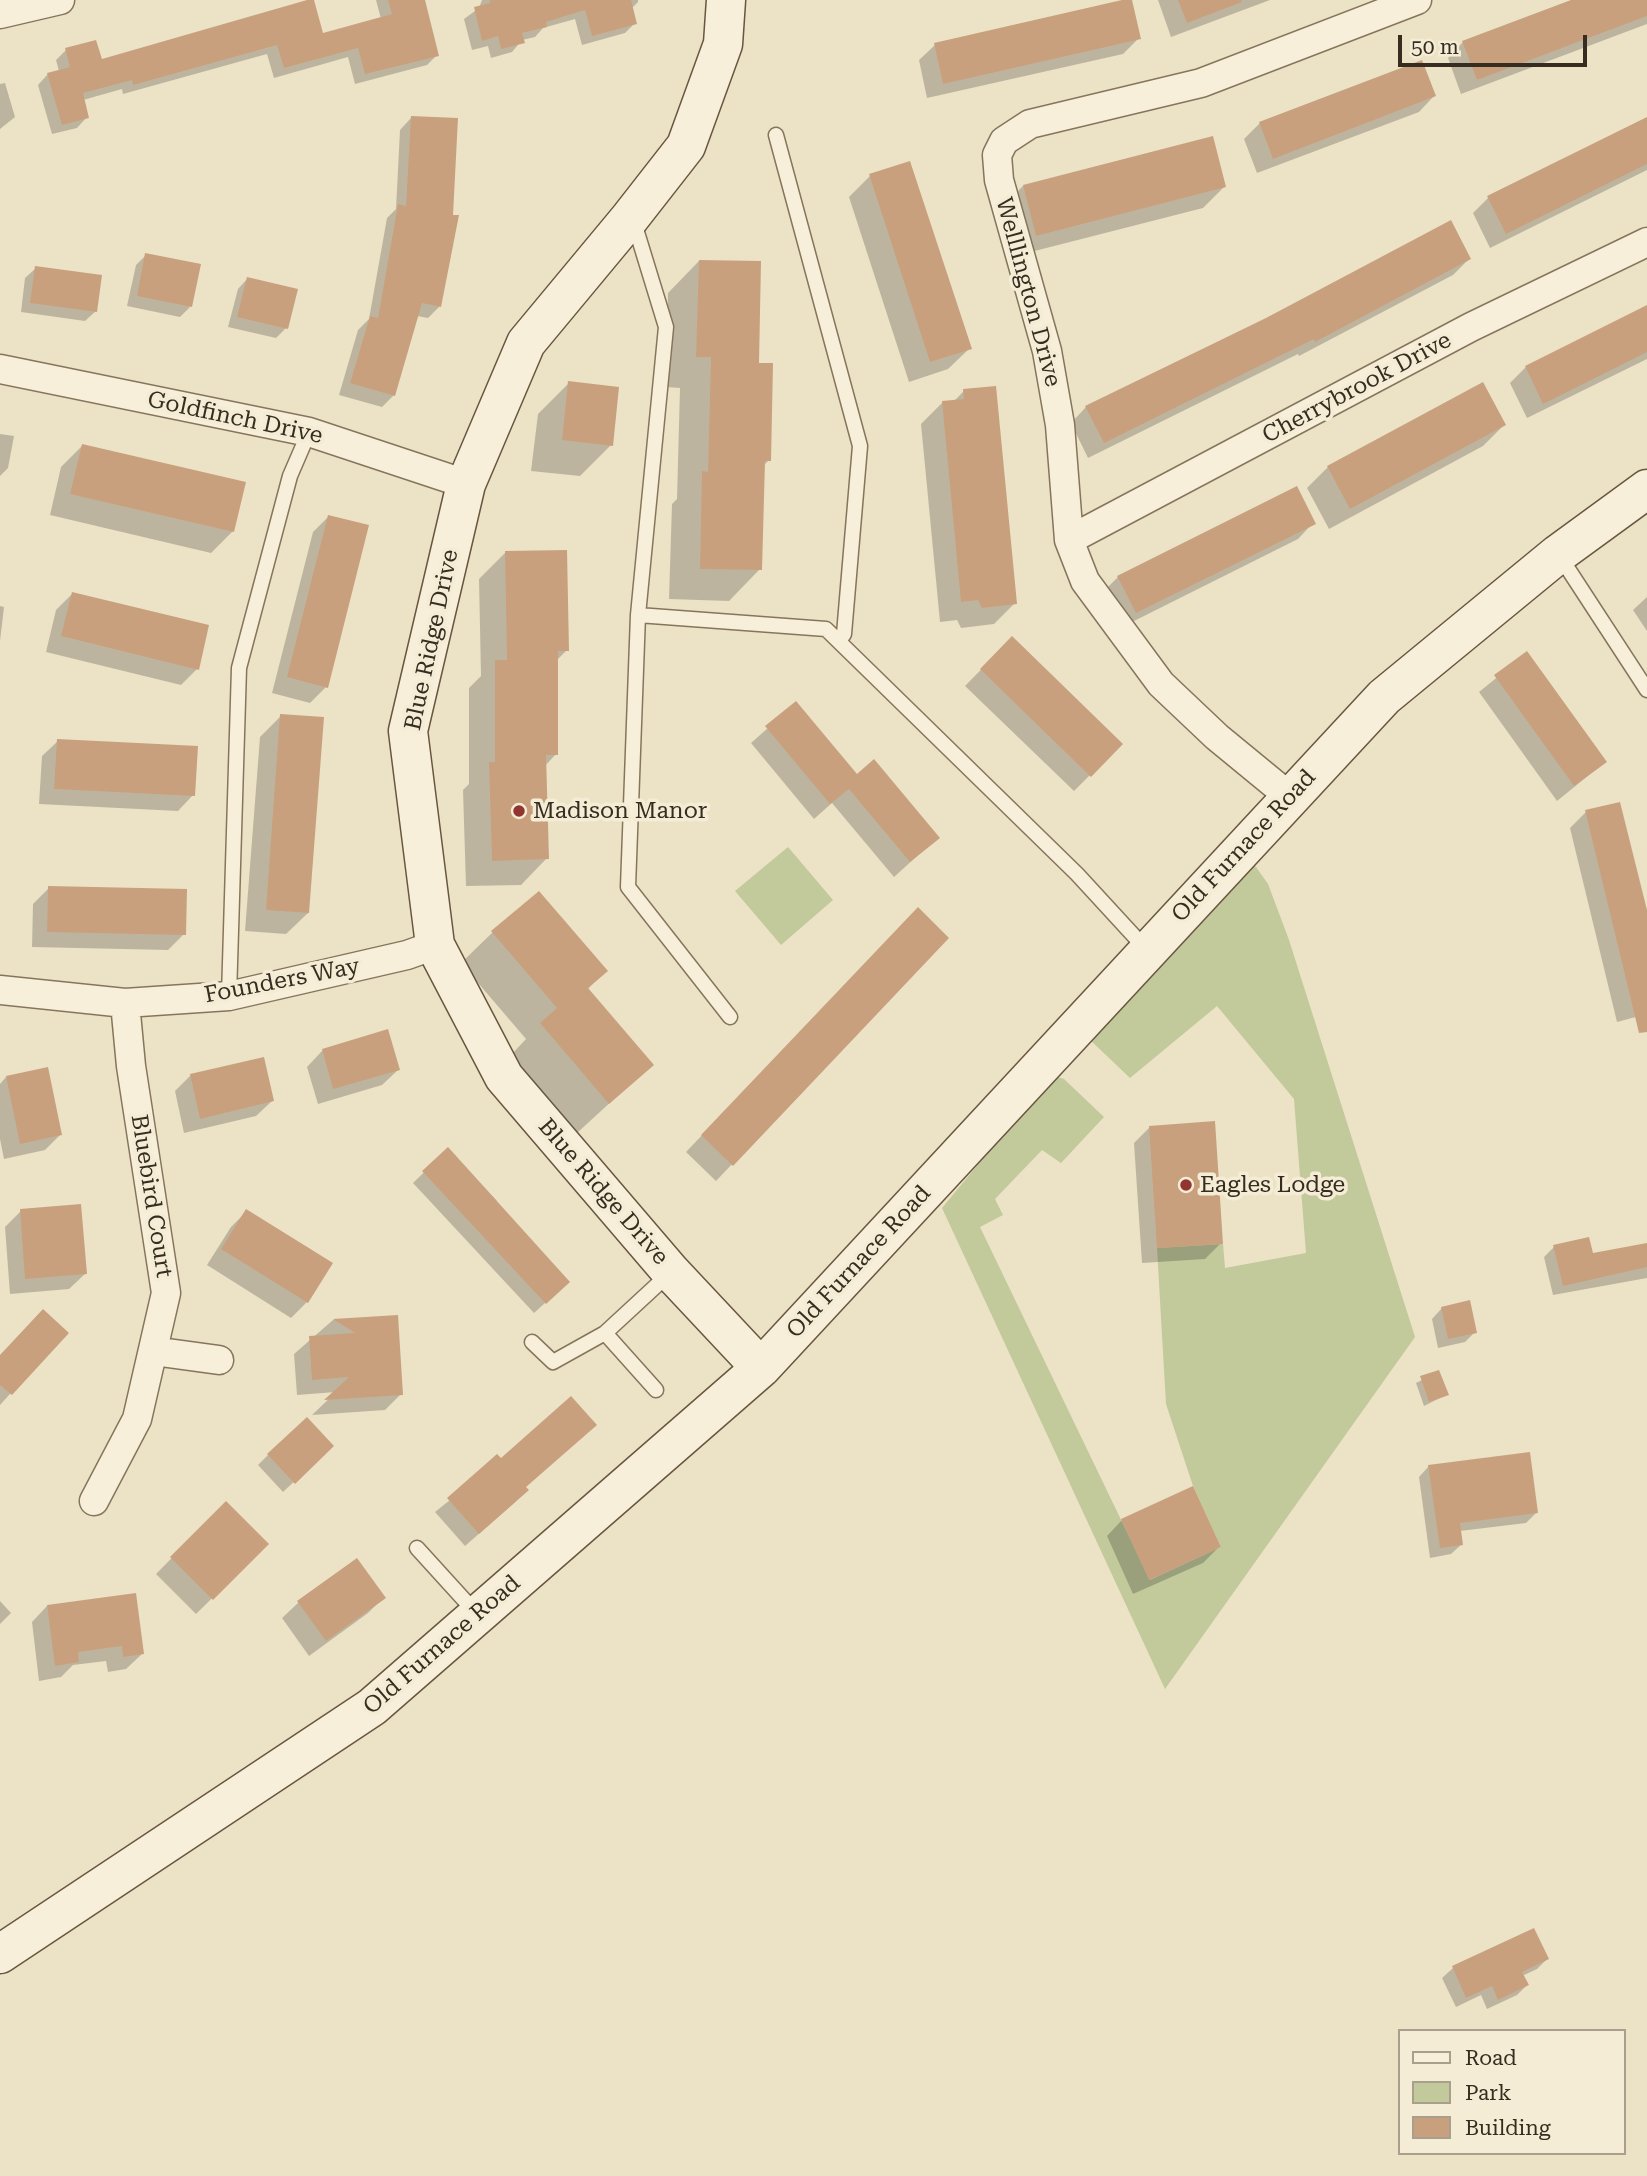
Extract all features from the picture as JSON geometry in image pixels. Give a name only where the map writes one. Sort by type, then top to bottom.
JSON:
[{"type":"street","points":[[0,15],[60,0]]},
{"type":"street","name":"Blue Ridge Drive","points":[[726,0],[723,44],[685,146],[629,219],[526,343],[466,484],[408,731],[435,945],[504,1077],[671,1272],[761,1368]]},
{"type":"street","name":"Welllington Drive","points":[[1290,797],[1217,737],[1161,684],[1086,581],[1069,540],[1060,425],[1047,351],[999,180],[997,155],[1004,141],[1030,124],[1201,83],[1417,0]]},
{"type":"street","name":"Cherrybrook Drive","points":[[1069,540],[1459,333],[1647,242]]},
{"type":"street","name":"Goldfinch Drive","points":[[0,369],[309,432],[466,484]]},
{"type":"street","name":"Old Furnace Road","points":[[0,1954],[372,1707],[761,1368],[1384,697],[1558,554],[1647,489]]},
{"type":"street","name":"Founders Way","points":[[0,990],[125,1003],[229,996],[407,955],[435,945]]},
{"type":"street","name":"Bluebird Court","points":[[94,1501],[137,1419],[166,1293],[131,1066],[125,1003]]},
{"type":"street","points":[[153,1351],[219,1360]]},
{"type":"lane","points":[[776,135],[860,446],[844,634],[839,640]]},
{"type":"lane","points":[[629,219],[636,229],[666,327],[638,615],[628,887],[730,1017]]},
{"type":"lane","points":[[229,996],[239,668],[290,476],[309,432]]},
{"type":"lane","points":[[1558,554],[1647,690]]},
{"type":"lane","points":[[638,615],[826,629],[1077,874],[1147,950]]},
{"type":"lane","points":[[532,1342],[554,1362],[605,1333],[671,1272]]},
{"type":"lane","points":[[605,1333],[656,1390]]},
{"type":"lane","points":[[417,1548],[478,1615]]},
{"type":"green space","points":[[788,847],[833,900],[781,945],[735,891]]},
{"type":"green space","points":[[1239,858],[1256,867],[1268,884],[1289,940],[1415,1337],[1165,1689],[942,1208],[1052,1075],[1064,1079],[1104,1117],[1061,1163],[1042,1150],[995,1199],[1003,1215],[980,1227],[1150,1580],[1221,1547],[1193,1486],[1166,1404],[1157,1248],[1223,1244],[1225,1268],[1306,1253],[1294,1099],[1217,1006],[1130,1078],[1087,1037]]},
{"type":"building","points":[[314,0],[323,33],[392,14],[388,0],[425,0],[439,56],[365,74],[358,48],[284,68],[277,45],[133,85],[132,80],[83,93],[89,118],[62,125],[47,73],[70,67],[65,48],[96,40],[102,59]]},
{"type":"building","points":[[490,0],[631,0],[637,24],[592,36],[585,10],[546,22],[547,27],[522,33],[525,43],[501,49],[498,36],[482,41],[474,7],[490,3]]},
{"type":"building","points":[[1122,0],[1132,0],[1141,39],[943,84],[934,43]]},
{"type":"building","points":[[1178,0],[1241,0],[1242,2],[1187,23]]},
{"type":"building","points":[[1571,0],[1647,0],[1647,16],[1477,80],[1462,41]]},
{"type":"building","points":[[1422,60],[1436,96],[1273,159],[1259,122]]},
{"type":"building","points":[[411,116],[458,118],[453,215],[459,215],[441,307],[422,303],[395,396],[350,383],[370,316],[378,318],[398,204],[406,206]]},
{"type":"building","points":[[1647,117],[1647,164],[1506,234],[1487,196]]},
{"type":"building","points":[[1213,136],[1226,187],[1036,236],[1023,185]]},
{"type":"building","points":[[910,161],[972,349],[930,362],[869,174]]},
{"type":"building","points":[[1451,220],[1471,259],[1315,342],[1314,339],[1104,443],[1085,406],[1266,318]]},
{"type":"building","points":[[145,253],[201,264],[192,307],[137,296]]},
{"type":"building","points":[[699,260],[761,261],[759,363],[773,363],[771,461],[765,461],[762,570],[700,569],[702,471],[708,472],[711,357],[696,357]]},
{"type":"building","points":[[35,266],[102,275],[97,312],[30,303]]},
{"type":"building","points":[[247,277],[298,289],[288,329],[237,317]]},
{"type":"building","points":[[1647,305],[1647,352],[1543,404],[1525,366]]},
{"type":"building","points":[[568,381],[619,387],[613,446],[562,440]]},
{"type":"building","points":[[1483,382],[1506,425],[1350,509],[1327,466]]},
{"type":"building","points":[[996,386],[1017,604],[982,608],[978,600],[961,602],[942,401],[964,399],[963,389]]},
{"type":"building","points":[[82,444],[246,482],[234,532],[70,494]]},
{"type":"building","points":[[1297,486],[1316,524],[1136,613],[1117,576]]},
{"type":"building","points":[[328,515],[369,525],[328,688],[287,677]]},
{"type":"building","points":[[567,550],[569,651],[558,651],[558,755],[546,755],[549,859],[492,861],[489,762],[495,762],[495,660],[507,660],[505,551]]},
{"type":"building","points":[[72,592],[209,625],[199,670],[61,636]]},
{"type":"building","points":[[1012,636],[1123,744],[1091,777],[980,669]]},
{"type":"building","points":[[1527,651],[1607,762],[1574,786],[1494,675]]},
{"type":"building","points":[[796,701],[857,774],[874,759],[940,838],[910,862],[849,789],[830,804],[765,726]]},
{"type":"building","points":[[280,714],[324,717],[309,913],[266,910]]},
{"type":"building","points":[[57,739],[198,746],[195,796],[54,789]]},
{"type":"building","points":[[1620,802],[1647,910],[1647,1032],[1639,1033],[1585,810]]},
{"type":"building","points":[[48,886],[187,889],[186,935],[47,932]]},
{"type":"building","points":[[539,891],[608,971],[588,988],[654,1065],[609,1104],[540,1023],[557,1008],[491,931]]},
{"type":"building","points":[[918,907],[949,938],[733,1166],[701,1135]]},
{"type":"building","points":[[388,1029],[400,1070],[333,1089],[322,1049]]},
{"type":"building","points":[[264,1057],[274,1101],[200,1119],[190,1074]]},
{"type":"building","points":[[48,1067],[62,1135],[20,1144],[6,1076]]},
{"type":"building","name":"Eagles Lodge","points":[[1215,1121],[1223,1244],[1157,1248],[1149,1126]]},
{"type":"building","points":[[448,1147],[570,1282],[546,1304],[422,1171]]},
{"type":"building","points":[[81,1204],[87,1274],[25,1279],[20,1209]]},
{"type":"building","points":[[246,1209],[333,1263],[308,1303],[221,1249]]},
{"type":"building","points":[[1589,1237],[1593,1253],[1647,1243],[1647,1267],[1563,1286],[1553,1245]]},
{"type":"building","points":[[1470,1300],[1477,1333],[1448,1339],[1441,1307]]},
{"type":"building","points":[[43,1309],[69,1333],[12,1395],[0,1385],[0,1355]]},
{"type":"building","points":[[398,1315],[403,1395],[324,1400],[349,1377],[312,1380],[309,1336],[355,1333],[333,1319]]},
{"type":"building","points":[[1439,1370],[1449,1395],[1429,1402],[1420,1376]]},
{"type":"building","points":[[571,1396],[597,1425],[526,1487],[529,1490],[479,1534],[447,1498],[497,1454],[501,1458]]},
{"type":"building","points":[[307,1417],[334,1446],[295,1484],[267,1454]]},
{"type":"building","points":[[1530,1452],[1538,1513],[1460,1523],[1463,1545],[1440,1548],[1428,1465]]},
{"type":"building","points":[[1193,1486],[1221,1547],[1149,1580],[1121,1519]]},
{"type":"building","points":[[226,1501],[269,1544],[213,1600],[170,1557]]},
{"type":"building","points":[[357,1558],[386,1598],[326,1641],[297,1601]]},
{"type":"building","points":[[136,1593],[144,1654],[123,1657],[122,1646],[78,1652],[79,1662],[55,1666],[47,1605]]},
{"type":"building","points":[[1534,1928],[1549,1959],[1522,1972],[1529,1985],[1498,2000],[1492,1986],[1466,1998],[1452,1966]]},
{"type":"place","name":"Madison Manor","points":[[519,811]]},
{"type":"place","name":"Eagles Lodge","points":[[1186,1185]]}]
